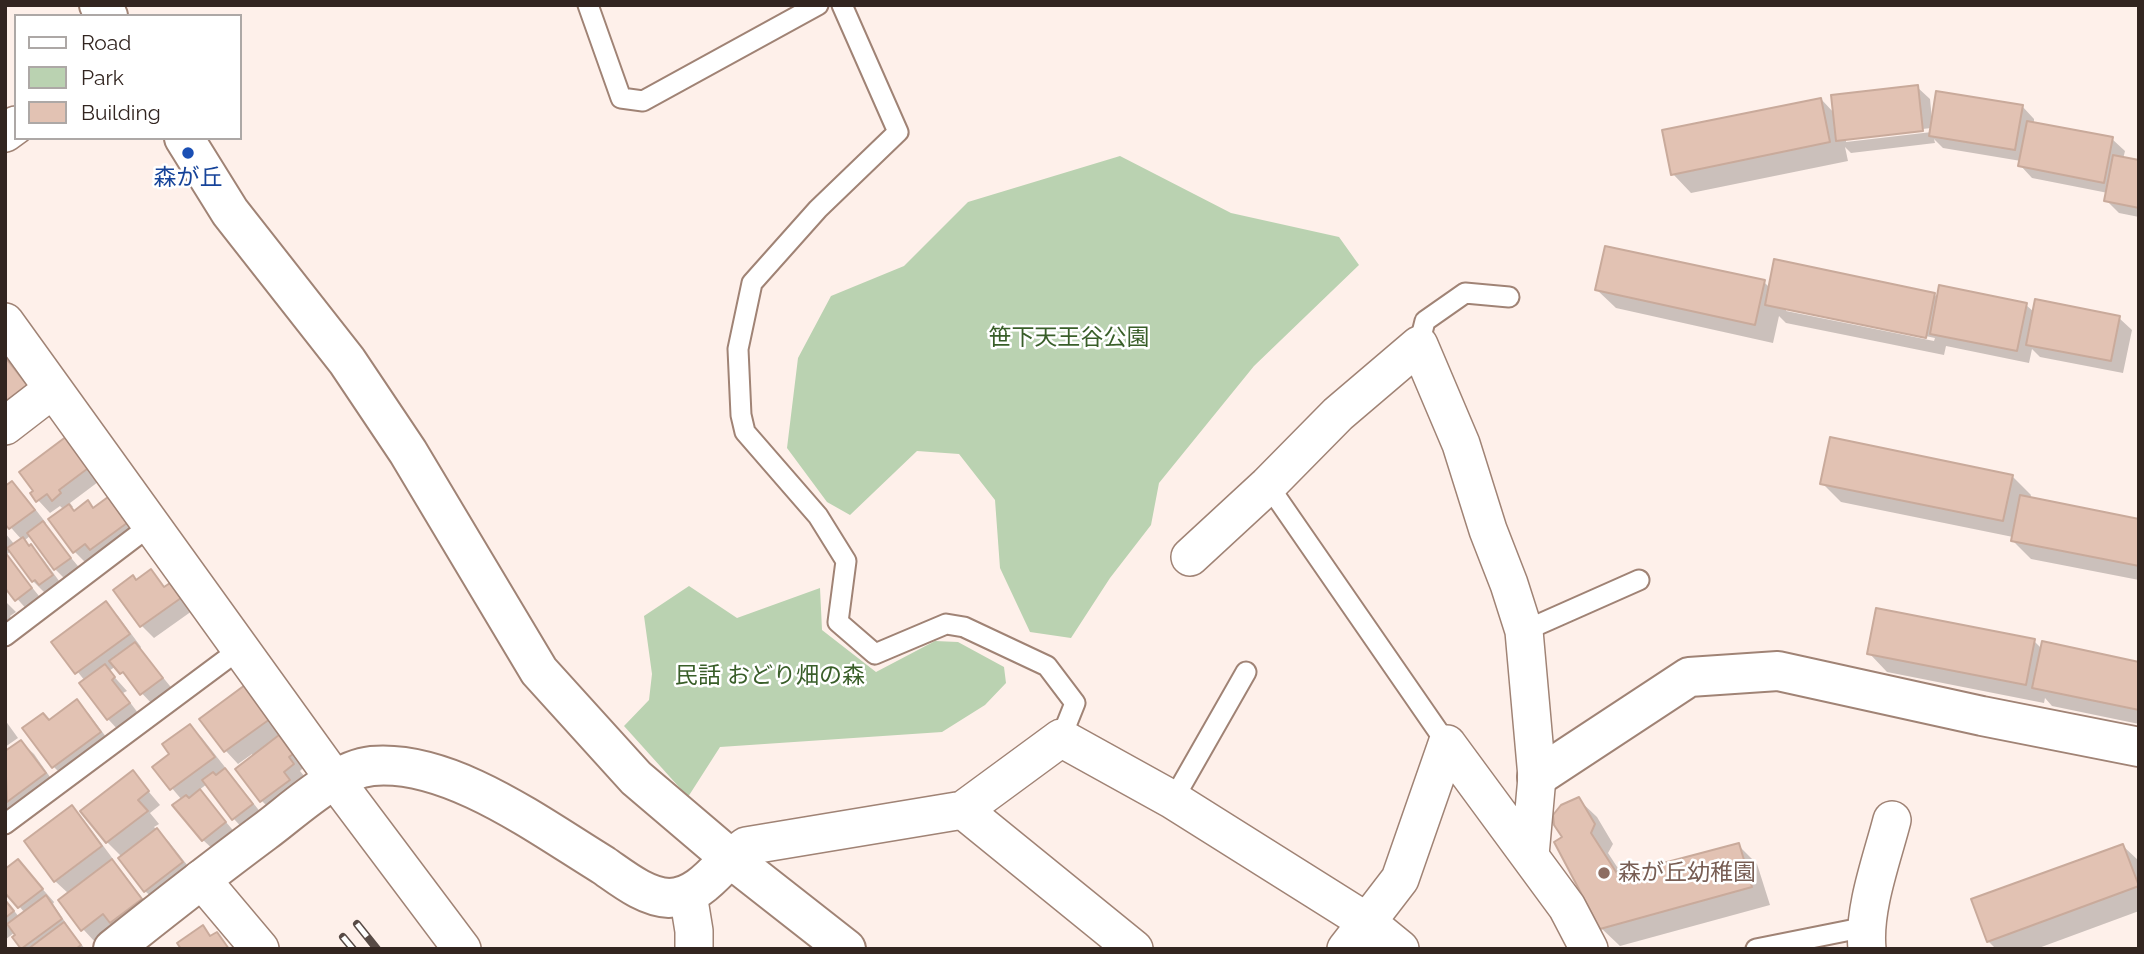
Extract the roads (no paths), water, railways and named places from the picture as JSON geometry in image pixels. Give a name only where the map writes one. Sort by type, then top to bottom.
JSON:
[{"type":"street","points":[[185,140],[230,212],[355,372],[408,452],[539,671],[636,778],[730,858],[846,949]]},
{"type":"street","points":[[5,322],[334,780],[462,949]]},
{"type":"street","points":[[1190,557],[1268,485],[1338,414],[1419,345],[1461,444],[1524,631],[1537,776],[1530,855]]},
{"type":"street","points":[[5,426],[54,389]]},
{"type":"street","points":[[1537,776],[1689,677],[1778,671],[2139,747]]},
{"type":"street","points":[[113,949],[201,879],[334,780],[370,766],[396,766],[441,774],[510,808],[642,890],[668,898],[688,894],[709,880],[746,846],[963,810],[1061,738],[1173,800],[1356,935],[1400,949]]},
{"type":"street","points":[[1447,744],[1567,907],[1589,949]]},
{"type":"street","points":[[1356,935],[1400,879],[1447,744]]},
{"type":"street","points":[[963,810],[1134,949]]},
{"type":"street","points":[[1867,938],[1892,820]]},
{"type":"street","points":[[201,879],[260,949]]},
{"type":"street","points":[[688,894],[694,949]]},
{"type":"lane","points":[[588,5],[621,98],[643,101],[818,5]]},
{"type":"lane","points":[[842,5],[898,132],[818,209],[752,283],[738,349],[741,415],[745,432],[818,516],[846,561],[838,622],[875,654],[946,624],[964,627],[1047,666],[1075,703],[1061,738]]},
{"type":"lane","points":[[1419,345],[1425,321],[1465,293],[1509,297]]},
{"type":"lane","points":[[1268,485],[1447,744]]},
{"type":"lane","points":[[5,636],[152,525]]},
{"type":"lane","points":[[1524,631],[1639,580]]},
{"type":"lane","points":[[5,824],[240,649]]},
{"type":"lane","points":[[1173,800],[1246,672]]},
{"type":"lane","points":[[1756,949],[1867,938]]},
{"type":"railway","points":[[357,924],[377,949]]},
{"type":"railway","points":[[343,937],[353,949]]},
{"type":"place","name":"森が丘","points":[[188,153]]},
{"type":"place","name":"森が丘幼稚園","points":[[1604,873]]},
{"type":"park label","name":"笹下天王谷公園","points":[[1069,338]]},
{"type":"park label","name":"民話 おどり畑の森","points":[[770,676]]}]
